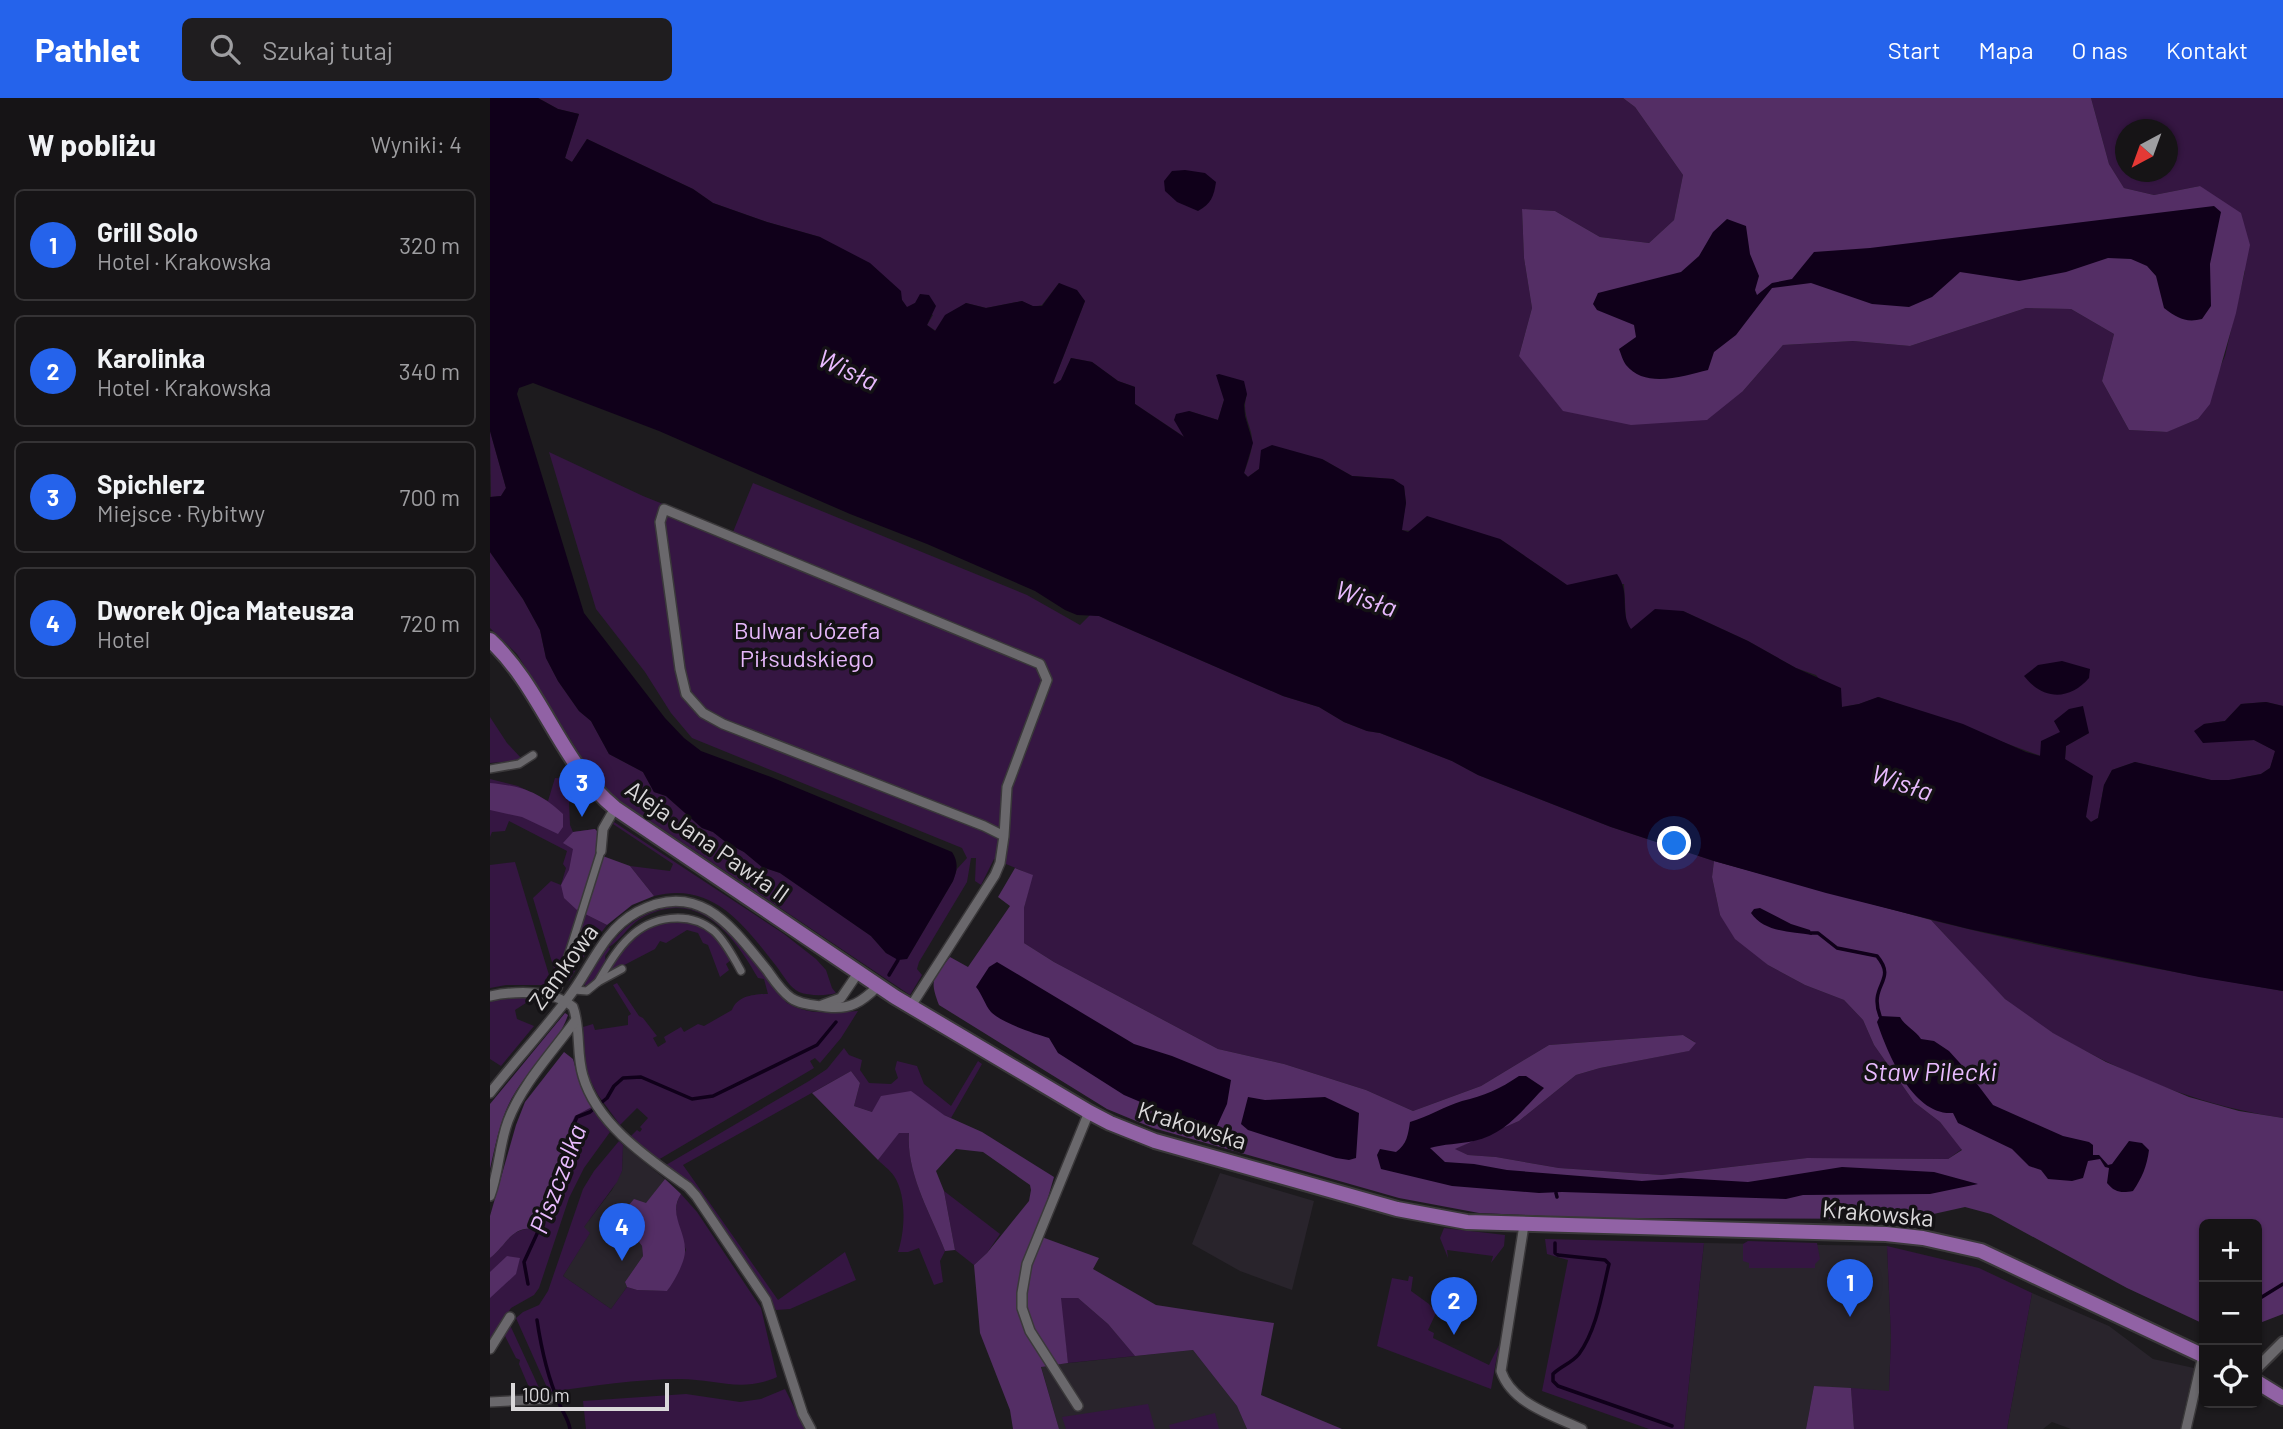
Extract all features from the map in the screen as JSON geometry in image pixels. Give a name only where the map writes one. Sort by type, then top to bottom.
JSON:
[{"type":"main road","name":"Aleja Jana Pawła II","points":[[490,640],[519,673],[588,781],[615,808],[877,986]]},
{"type":"main road","name":"Krakowska","points":[[877,986],[1110,1123],[1155,1141],[1397,1209],[1467,1222],[1852,1233],[1923,1238],[1981,1251],[2199,1354]]},
{"type":"main road","points":[[2262,1385],[2283,1398]]},
{"type":"street","points":[[911,1006],[1000,863],[1004,836],[1007,787],[1047,680],[1040,664],[664,509],[660,522],[680,669],[686,694],[703,713],[1004,836]]},
{"type":"street","points":[[490,769],[519,764],[533,755]]},
{"type":"street","points":[[558,989],[601,851],[603,829],[615,808]]},
{"type":"street","name":"Zamkowa","points":[[490,1093],[566,1001],[601,945],[624,920],[663,903],[684,902],[704,907],[725,920],[795,1001],[838,1009],[850,1007],[867,997],[877,986]]},
{"type":"street","points":[[598,982],[623,944],[636,931],[646,925],[674,918],[712,929],[741,971]]},
{"type":"street","points":[[574,990],[587,991],[622,969]]},
{"type":"street","points":[[817,1006],[841,998],[858,973]]},
{"type":"street","points":[[490,996],[531,993],[566,1001],[573,1007],[583,1076],[594,1099],[619,1134],[688,1187],[759,1287],[771,1314],[803,1414],[811,1429]]},
{"type":"street","points":[[490,1196],[502,1142],[514,1108],[524,1090],[575,1021]]},
{"type":"street","points":[[1079,1406],[1030,1331],[1022,1308],[1022,1293],[1027,1264],[1089,1112]]},
{"type":"street","points":[[1524,1225],[1502,1371],[1504,1381],[1524,1400],[1581,1429]]},
{"type":"street","points":[[490,1349],[510,1317]]},
{"type":"street","points":[[2262,1362],[2283,1342]]},
{"type":"street","points":[[2186,1429],[2199,1376]]},
{"type":"street","points":[[490,1402],[549,1399]]},
{"type":"shaded area","points":[[1623,98],[2091,98],[2109,164],[2115,174],[2115,182],[2120,182],[2124,188],[2154,195],[2200,186],[2241,213],[2250,245],[2236,313],[2210,404],[2198,419],[2167,432],[2129,430],[2102,381],[2114,334],[2071,309],[2026,308],[1910,346],[1853,341],[1783,345],[1743,391],[1707,420],[1631,425],[1563,411],[1519,356],[1532,308],[1524,258],[1522,209],[1555,211],[1600,237],[1649,243],[1674,220],[1683,175],[1635,107]]},
{"type":"shaded area","points":[[490,783],[521,788],[538,795],[563,814],[563,827],[558,834],[522,817],[490,810]]},
{"type":"shaded area","points":[[595,829],[600,834],[597,854],[577,910],[564,898],[561,885],[569,870],[573,849],[563,843],[573,832]]},
{"type":"shaded area","points":[[600,855],[630,866],[654,896],[632,905],[607,925],[583,913]]},
{"type":"shaded area","points":[[1714,861],[1931,920],[2005,999],[2053,1033],[2106,1062],[2189,1097],[2239,1111],[2283,1118],[2283,1314],[2262,1322],[2262,1219],[2199,1219],[2199,1322],[2127,1288],[1991,1214],[1965,1207],[1911,1219],[1591,1218],[1479,1213],[1399,1198],[1153,1128],[1107,1109],[939,1005],[934,989],[936,975],[950,957],[968,967],[1010,906],[998,897],[1015,868],[1033,875],[1024,908],[1024,943],[1054,962],[1218,1049],[1284,1064],[1366,1090],[1413,1111],[1481,1086],[1549,1045],[1683,1035],[1696,1043],[1689,1051],[1576,1075],[1519,1121],[1455,1149],[1468,1155],[1559,1168],[1662,1175],[1807,1158],[1948,1159],[1962,1150],[1940,1122],[1914,1102],[1874,1045],[1863,1020],[1844,1000],[1805,985],[1768,965],[1735,939],[1720,915],[1712,877]]},
{"type":"shaded area","points":[[565,1013],[568,1015],[558,1035],[522,1082],[506,1109],[490,1169],[490,1104]]},
{"type":"shaded area","points":[[564,1052],[573,1059],[580,1084],[592,1107],[575,1116],[569,1129],[560,1175],[537,1229],[515,1233],[490,1258],[490,1216],[516,1125],[525,1102]]},
{"type":"shaded area","points":[[851,1071],[860,1083],[854,1106],[872,1112],[881,1096],[911,1091],[944,1115],[982,1132],[1054,1177],[1045,1208],[1049,1211],[1039,1236],[1099,1258],[1093,1269],[1156,1305],[1274,1323],[1261,1395],[1342,1429],[1247,1429],[1237,1406],[1193,1350],[1135,1356],[1108,1324],[1078,1298],[1061,1298],[1068,1363],[1041,1367],[1059,1429],[1013,1429],[1010,1410],[980,1333],[974,1265],[1029,1201],[1030,1185],[983,1152],[956,1149],[936,1171],[944,1191],[955,1250],[945,1251],[915,1179],[909,1133],[899,1133],[878,1160],[812,1093]]},
{"type":"shaded area","points":[[623,1145],[665,1179],[646,1204],[629,1205],[628,1228],[642,1246],[643,1256],[625,1282],[627,1287],[611,1309],[563,1276],[589,1234],[583,1228],[612,1190],[622,1171]]},
{"type":"shaded area","points":[[1220,1173],[1314,1201],[1292,1290],[1240,1271],[1192,1244]]},
{"type":"shaded area","points":[[665,1179],[681,1194],[676,1208],[685,1249],[682,1265],[667,1291],[627,1287],[625,1282],[643,1256],[642,1246],[628,1227],[629,1205],[634,1199],[646,1203]]},
{"type":"shaded area","points":[[1704,1243],[1887,1246],[1891,1337],[1889,1392],[1814,1386],[1806,1429],[1684,1429]]},
{"type":"shaded area","points":[[507,1256],[520,1258],[516,1274],[490,1298],[490,1272]]},
{"type":"shaded area","points":[[2032,1293],[2109,1326],[2153,1359],[2194,1368],[2180,1429],[2071,1429],[2052,1422],[2043,1429],[2007,1429]]},
{"type":"shaded area","points":[[1193,1350],[1237,1406],[1247,1429],[1059,1429],[1041,1366]]},
{"type":"shaded area","points":[[1814,1386],[1851,1388],[1854,1429],[1806,1429]]},
{"type":"green space","points":[[538,98],[1623,98],[1635,107],[1683,175],[1674,220],[1649,243],[1600,237],[1555,211],[1522,209],[1524,258],[1532,308],[1519,356],[1743,391],[1783,345],[1853,341],[1910,346],[2026,308],[2071,309],[2114,334],[2102,381],[2129,430],[2166,432],[2198,419],[2225,356],[2245,271],[2200,186],[2154,195],[2124,188],[2120,182],[2178,182],[2178,119],[2115,119],[2115,174],[2109,164],[2091,98],[2283,98],[2283,706],[2266,702],[2241,704],[2225,721],[2204,724],[2203,742],[2254,740],[2276,751],[2270,768],[2261,774],[2229,780],[2211,780],[2135,762],[2112,770],[2104,785],[2098,818],[2091,822],[2086,817],[2065,759],[2066,746],[2089,733],[2054,721],[2061,732],[2041,756],[1879,697],[1842,707],[1816,675],[1796,668],[1748,641],[1683,611],[1631,630],[1626,621],[1624,584],[1567,585],[1500,539],[1401,530],[1406,503],[1404,487],[1393,479],[1352,476],[1322,459],[1259,469],[1248,477],[1244,473],[1252,439],[1245,409],[1247,394],[1224,400],[1218,420],[1189,411],[1186,438],[1135,404],[1135,387],[1118,381],[1092,362],[1071,358],[1061,380],[1055,385],[1053,383],[1085,301],[1059,283],[1042,305],[1033,307],[1022,301],[986,308],[966,303],[936,331],[927,325],[933,315],[915,303],[907,308],[902,300],[820,237],[713,203],[693,189],[587,139],[572,162],[565,158],[579,114],[558,109]]},
{"type":"green space","points":[[490,431],[506,488],[501,496],[491,497]]},
{"type":"green space","name":"Bulwar Józefa Piłsudskiego","points":[[549,452],[643,496],[733,532],[753,483],[1027,595],[1080,625],[1090,615],[1099,616],[1283,696],[1319,707],[1344,722],[1452,761],[1478,775],[1611,827],[1714,861],[1712,877],[1720,915],[1768,965],[1805,985],[1844,1000],[1863,1020],[1874,1045],[1914,1102],[1940,1122],[1962,1149],[1948,1159],[1807,1158],[1662,1175],[1559,1168],[1468,1155],[1454,1149],[1519,1121],[1576,1075],[1688,1051],[1695,1042],[1683,1035],[1549,1045],[1481,1086],[1413,1111],[1366,1090],[1284,1064],[1218,1049],[1054,962],[1024,943],[1024,908],[1032,875],[994,859],[981,885],[975,881],[976,858],[971,858],[967,882],[919,962],[917,969],[922,975],[910,995],[613,796],[589,769],[517,654],[490,628],[490,552],[523,599],[540,630],[546,658],[558,681],[579,711],[591,721],[609,754],[643,772],[654,792],[666,796],[702,828],[744,852],[762,867],[780,873],[871,936],[886,953],[907,959],[953,881],[957,869],[967,858],[962,848],[692,738],[596,609]]},
{"type":"green space","points":[[490,717],[507,743],[521,758],[490,763]]},
{"type":"green space","points":[[555,778],[571,779],[582,800],[569,802],[570,825],[573,832],[595,829],[597,854],[560,972],[554,969],[533,898],[551,881],[561,885],[567,851],[509,821],[505,831],[492,832],[490,837],[490,779],[518,786],[548,801]]},
{"type":"green space","points":[[614,822],[784,934],[826,970],[836,993],[812,995],[796,990],[739,922],[710,901],[675,893],[654,896],[630,866],[670,871],[673,864],[613,824]]},
{"type":"green space","points":[[515,862],[552,985],[506,985],[490,988],[490,865]]},
{"type":"green space","points":[[671,907],[681,908],[661,910],[636,922],[609,947],[605,956],[606,963],[600,973],[585,986],[584,983],[593,969],[610,945],[619,934],[641,917],[655,911]]},
{"type":"green space","points":[[699,912],[708,916],[738,941],[787,1003],[813,1012],[858,1011],[841,1038],[820,1063],[815,1058],[810,1061],[814,1068],[658,1160],[631,1136],[637,1130],[640,1132],[640,1127],[648,1118],[637,1108],[620,1125],[598,1095],[586,1065],[583,1027],[593,1024],[595,1030],[628,1025],[628,1016],[631,1014],[613,985],[617,983],[639,1016],[657,1036],[653,1038],[658,1047],[666,1042],[664,1037],[681,1027],[684,1032],[698,1024],[704,1026],[732,1010],[742,999],[768,994],[764,979],[758,978],[727,933]]},
{"type":"green space","points":[[583,913],[607,925],[569,981],[566,974]]},
{"type":"green space","points":[[1931,920],[2106,959],[2283,991],[2283,1118],[2202,1100],[2151,1082],[2058,1036],[2005,999]]},
{"type":"green space","points":[[670,921],[691,923],[706,930],[731,960],[726,964],[729,970],[720,977],[708,945],[703,943],[698,933],[687,930],[666,943],[660,941],[655,949],[607,974],[627,943],[652,926]]},
{"type":"green space","points":[[518,997],[532,999],[515,1010],[517,1019],[534,1026],[501,1066],[490,1059],[490,1001]]},
{"type":"green space","points":[[844,1048],[849,1055],[862,1060],[860,1070],[869,1083],[891,1084],[898,1078],[895,1069],[897,1061],[917,1066],[924,1084],[951,1106],[978,1061],[982,1064],[951,1118],[944,1115],[872,1112],[854,1106],[860,1083],[851,1071],[683,1165],[778,1300],[845,1252],[856,1280],[790,1309],[776,1310],[694,1186],[666,1165],[809,1081],[827,1069]]},
{"type":"green space","points":[[592,1107],[610,1132],[584,1168],[569,1198],[539,1288],[534,1295],[511,1308],[490,1341],[490,1258],[515,1233],[537,1229],[560,1175],[569,1129],[575,1116]]},
{"type":"green space","points":[[899,1132],[909,1133],[915,1179],[945,1251],[940,1261],[943,1282],[934,1285],[919,1248],[898,1252],[903,1224],[901,1193],[894,1176],[878,1160]]},
{"type":"green space","points":[[619,1141],[623,1145],[622,1171],[584,1227],[590,1233],[563,1276],[611,1309],[627,1287],[667,1291],[686,1250],[676,1214],[681,1194],[697,1212],[761,1308],[777,1377],[764,1382],[740,1385],[664,1379],[549,1392],[516,1318],[539,1305],[548,1291],[583,1189]]},
{"type":"green space","points":[[944,1191],[1000,1234],[987,1253],[974,1265],[955,1250]]},
{"type":"green space","points":[[1444,1228],[1505,1235],[1504,1246],[1491,1263],[1493,1256],[1447,1250],[1448,1258],[1440,1238]]},
{"type":"green space","points":[[1545,1239],[1704,1243],[1684,1429],[1649,1429],[1542,1391],[1568,1260],[1547,1254]]},
{"type":"green space","points":[[1748,1241],[1817,1243],[1820,1259],[1815,1268],[1749,1268],[1749,1263],[1743,1261],[1743,1244]]},
{"type":"green space","points":[[1887,1246],[1979,1268],[2032,1293],[2007,1429],[1854,1429],[1851,1388],[1889,1391],[1891,1337]]},
{"type":"green space","points":[[1409,1276],[1413,1277],[1411,1291],[1429,1304],[1436,1313],[1428,1330],[1434,1333],[1433,1338],[1489,1365],[1499,1345],[1491,1389],[1377,1346],[1392,1278],[1408,1281]]},
{"type":"green space","points":[[1060,1298],[1078,1298],[1108,1324],[1135,1356],[1068,1363]]},
{"type":"green space","points":[[510,1325],[541,1392],[528,1385],[519,1364],[520,1360],[516,1358],[504,1334]]},
{"type":"green space","points":[[785,1389],[805,1429],[586,1429],[583,1401],[686,1394],[740,1402],[761,1399]]},
{"type":"green space","points":[[1148,1404],[1155,1429],[1066,1429],[1062,1417]]},
{"type":"green space","points":[[1215,1413],[1219,1429],[1170,1429],[1169,1425]]},
{"type":"water","name":"Wisła","points":[[490,98],[538,98],[558,109],[579,114],[565,158],[572,162],[587,139],[693,189],[713,203],[820,237],[870,263],[901,291],[902,300],[907,307],[915,303],[920,294],[929,295],[936,306],[927,325],[935,331],[945,315],[966,303],[986,308],[1022,301],[1033,306],[1042,306],[1059,283],[1077,290],[1085,301],[1053,383],[1061,380],[1071,358],[1092,362],[1118,381],[1135,387],[1135,404],[1184,437],[1174,420],[1176,414],[1189,411],[1218,420],[1224,400],[1216,375],[1244,381],[1247,394],[1245,416],[1253,443],[1244,473],[1248,477],[1259,469],[1261,450],[1272,445],[1322,459],[1352,476],[1393,479],[1404,486],[1406,503],[1402,530],[1408,532],[1427,516],[1500,539],[1567,585],[1617,574],[1621,581],[1626,616],[1631,629],[1655,609],[1683,611],[1841,688],[1842,707],[1878,697],[1963,724],[2040,756],[2041,741],[2060,732],[2054,721],[2069,709],[2083,706],[2089,733],[2066,746],[2065,759],[2093,776],[2086,817],[2091,822],[2098,818],[2104,785],[2112,770],[2135,762],[2211,780],[2229,780],[2261,774],[2270,768],[2275,751],[2254,740],[2203,743],[2194,731],[2204,724],[2225,721],[2241,704],[2266,702],[2283,706],[2283,991],[2199,977],[1969,929],[1826,893],[1714,861],[1611,827],[1478,775],[1452,761],[1344,722],[1319,707],[1283,696],[1099,616],[1077,615],[1035,591],[659,431],[533,383],[519,388],[517,394],[584,613],[665,718],[701,751],[952,852],[957,867],[953,881],[907,959],[898,960],[886,953],[871,936],[780,873],[762,867],[744,852],[702,828],[666,796],[654,792],[643,772],[609,754],[591,721],[579,711],[558,681],[546,658],[540,630],[523,599],[490,552],[490,497],[501,496],[506,488],[490,431]]},
{"type":"water","points":[[1172,171],[1205,173],[1216,182],[1211,199],[1198,211],[1177,202],[1165,191],[1164,181]]},
{"type":"water","points":[[2214,206],[2221,212],[2210,264],[2211,306],[2202,319],[2196,320],[2182,319],[2164,308],[2156,276],[2147,266],[2131,259],[2108,258],[2066,272],[2019,281],[1960,272],[1932,297],[1909,307],[1872,304],[1811,283],[1772,288],[1736,335],[1714,352],[1708,370],[1654,379],[1634,372],[1626,365],[1621,355],[1619,349],[1636,337],[1634,325],[1597,310],[1593,304],[1598,293],[1681,272],[1699,256],[1713,232],[1727,219],[1746,226],[1750,254],[1759,276],[1755,290],[1757,295],[1772,283],[1792,279],[1814,252],[1870,248]]},
{"type":"water","points":[[2062,661],[2090,669],[2089,678],[2073,691],[2056,695],[2048,693],[2039,690],[2024,676],[2038,665]]},
{"type":"water","points":[[1760,908],[1791,924],[1810,930],[1812,935],[1770,928],[1751,913]]},
{"type":"water","points":[[997,962],[1134,1044],[1231,1080],[1227,1104],[1216,1128],[1194,1119],[1171,1115],[1124,1095],[1058,1053],[1049,1038],[996,1016],[976,987],[989,967]]},
{"type":"water","name":"Staw Pilecki","points":[[1880,1016],[1900,1017],[1921,1039],[1934,1041],[1949,1051],[1993,1105],[2063,1136],[2089,1142],[2093,1145],[2093,1155],[2099,1155],[2108,1165],[2112,1164],[2129,1141],[2142,1143],[2149,1150],[2148,1156],[2144,1172],[2133,1191],[2113,1189],[2107,1183],[2109,1168],[2105,1167],[2100,1159],[2088,1161],[2083,1178],[2072,1181],[2048,1179],[2041,1170],[2029,1166],[2012,1149],[1958,1123],[1953,1113],[1926,1105],[1914,1094],[1895,1066],[1877,1022]]},
{"type":"water","points":[[1519,1076],[1526,1076],[1544,1088],[1504,1127],[1485,1138],[1430,1148],[1445,1162],[1642,1181],[1681,1178],[1748,1182],[1842,1167],[1934,1172],[1978,1184],[1930,1194],[1803,1195],[1786,1199],[1539,1193],[1452,1186],[1381,1169],[1377,1155],[1380,1149],[1396,1152],[1400,1149],[1406,1139],[1410,1122],[1492,1092]]},
{"type":"water","points":[[1248,1097],[1265,1100],[1325,1097],[1359,1113],[1356,1158],[1336,1158],[1248,1130],[1241,1124]]},
{"type":"waterway","points":[[1811,933],[1818,933],[1837,948],[1877,956],[1885,971],[1877,997],[1880,1016]]},
{"type":"waterway","name":"Piszczelka","points":[[889,975],[898,960]]},
{"type":"waterway","name":"Piszczelka","points":[[528,1284],[524,1262],[558,1188],[577,1117],[590,1112],[607,1098],[623,1078],[641,1077],[692,1099],[713,1096],[817,1045],[836,1022]]},
{"type":"waterway","points":[[1556,1193],[1557,1197]]},
{"type":"waterway","points":[[1555,1243],[1555,1253],[1558,1255],[1605,1260],[1609,1264],[1598,1310],[1585,1344],[1576,1357],[1553,1374],[1553,1381],[1558,1386],[1672,1426]]},
{"type":"waterway","points":[[2262,1297],[2283,1284]]},
{"type":"waterway","name":"Piszczelka","points":[[537,1320],[548,1373],[570,1429]]},
{"type":"place","name":"Spichlerz","points":[[582,817]]},
{"type":"place","name":"Dworek Ojca Mateusza","points":[[622,1261]]},
{"type":"place","name":"Grill Solo","points":[[1850,1317]]},
{"type":"place","name":"Karolinka","points":[[1454,1335]]}]
